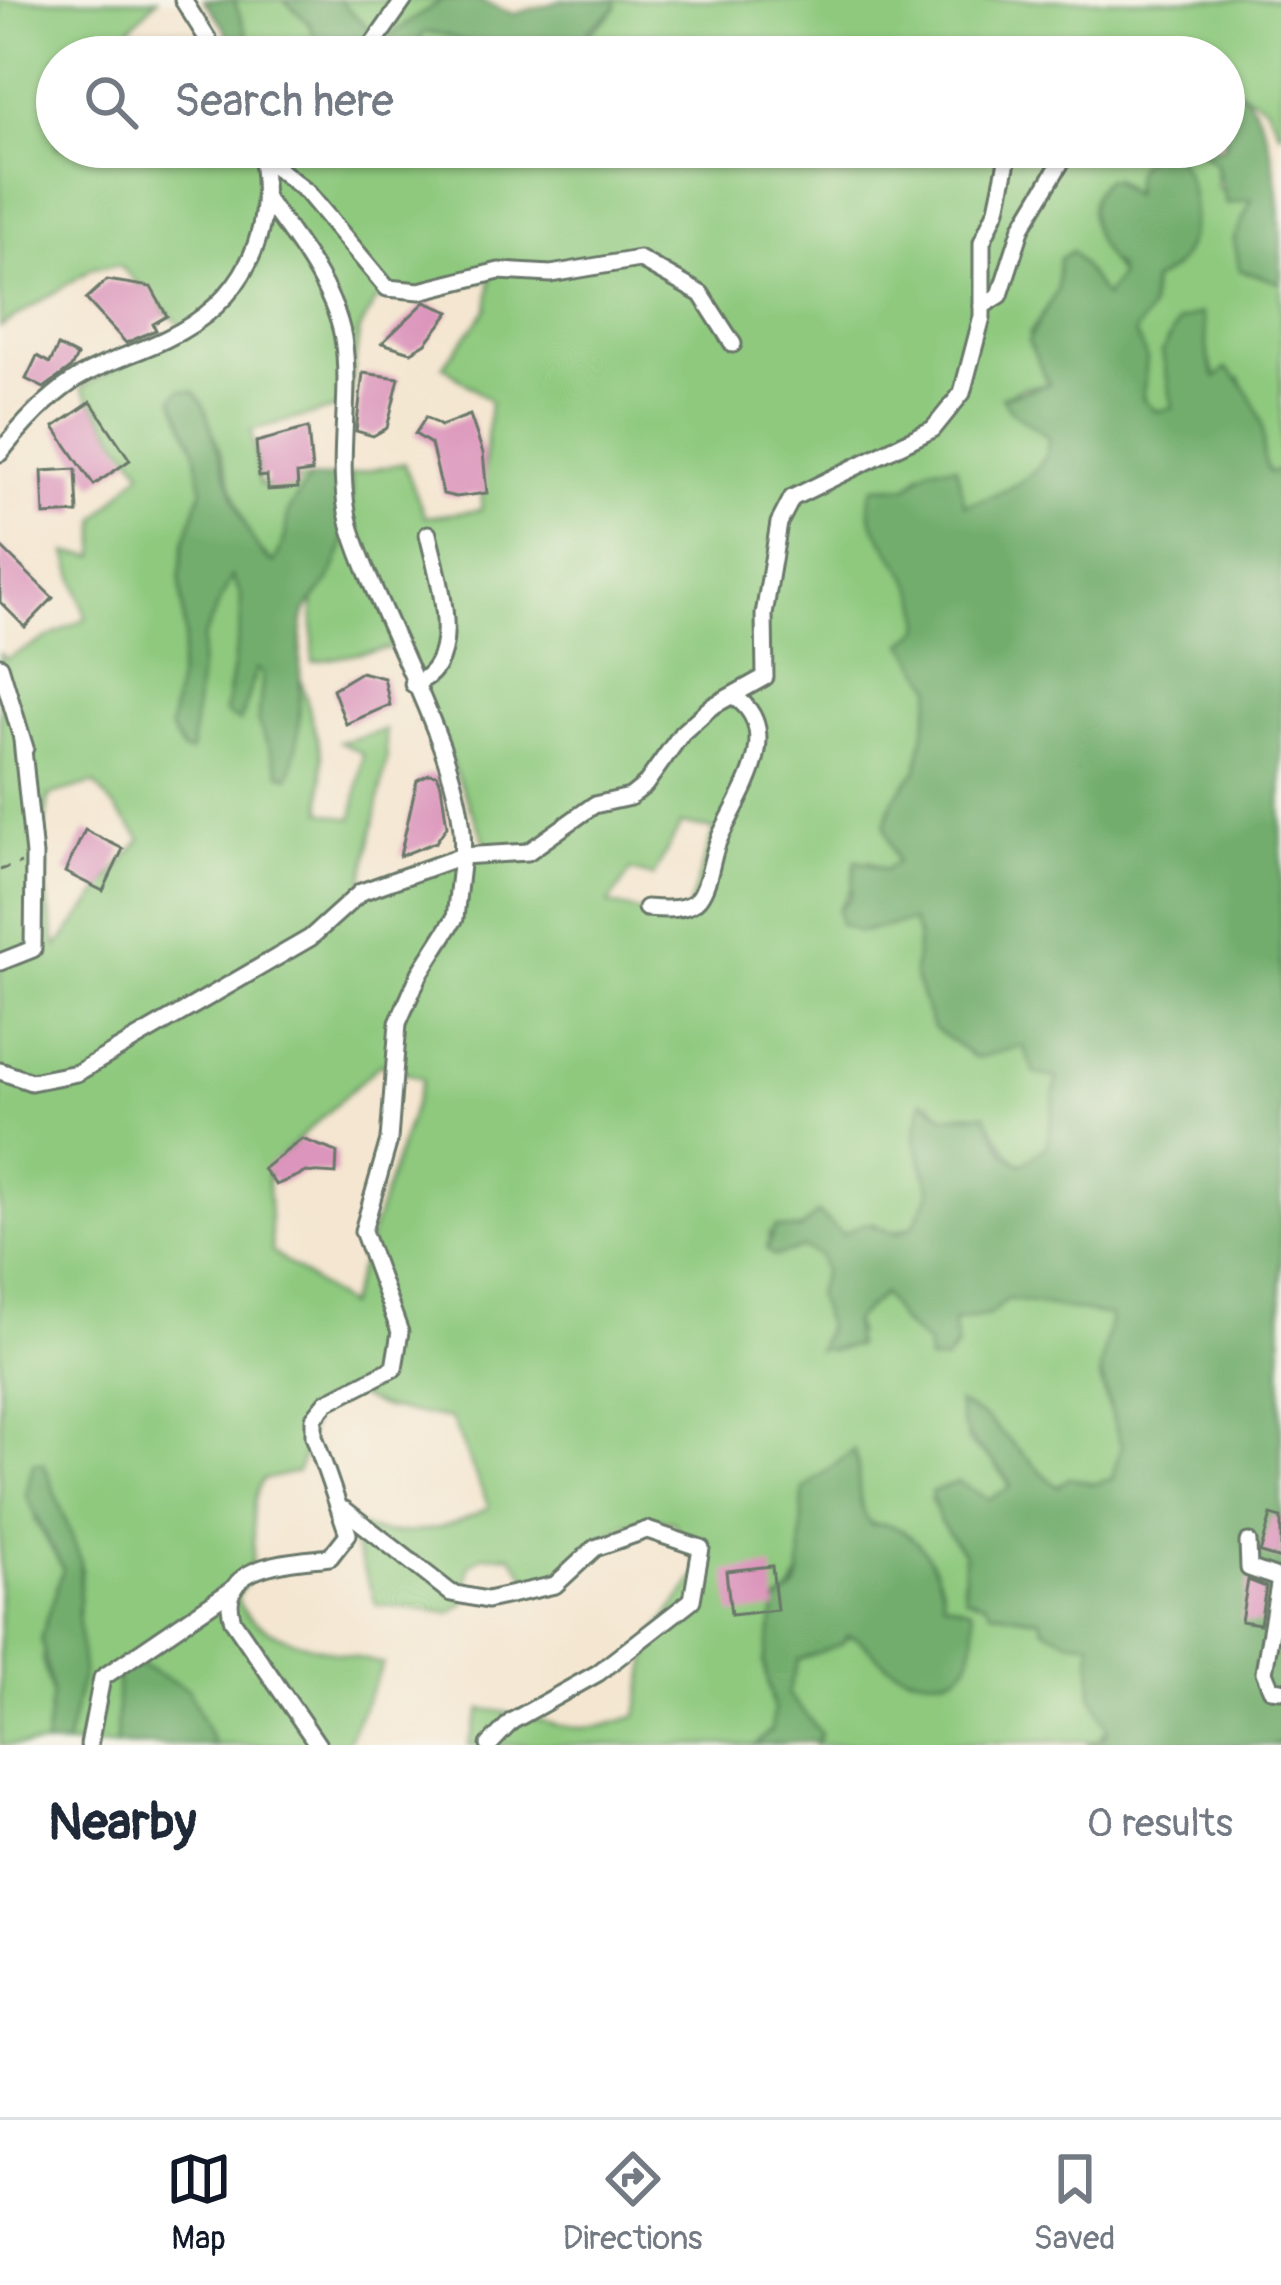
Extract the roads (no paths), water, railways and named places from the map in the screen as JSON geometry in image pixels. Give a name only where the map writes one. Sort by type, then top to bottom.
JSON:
[{"type":"street","points":[[183,0],[206,36]]},
{"type":"street","points":[[379,36],[404,0]]},
{"type":"street","points":[[89,1745],[102,1678],[265,1564],[330,1556],[341,1549],[349,1534],[314,1436],[314,1418],[327,1402],[394,1368],[398,1353],[398,1323],[363,1231],[389,1140],[398,1023],[420,973],[455,918],[462,856],[464,830],[454,792],[347,512],[341,450],[342,332],[320,283],[268,202],[263,168]]},
{"type":"street","points":[[279,168],[307,192],[387,288],[420,291],[499,272],[551,274],[639,259],[701,294],[733,344]]},
{"type":"street","points":[[0,1071],[31,1082],[77,1073],[310,938],[361,892],[462,856],[528,852],[594,805],[630,797],[645,785],[682,733],[711,707],[765,677],[764,615],[779,523],[792,498],[881,459],[952,412],[976,346],[982,306],[982,242],[997,209],[1006,168]]},
{"type":"street","points":[[982,306],[1000,295],[1022,227],[1057,168]]},
{"type":"street","points":[[0,453],[73,382],[171,337],[219,305],[251,257],[268,202]]},
{"type":"street","points":[[412,684],[433,674],[444,654],[443,615],[428,534]]},
{"type":"street","points":[[0,666],[37,778]]},
{"type":"street","points":[[646,908],[686,907],[698,899],[718,841],[746,790],[758,726],[751,707],[735,697]]},
{"type":"street","points":[[0,962],[33,950],[34,860],[22,740]]},
{"type":"street","points":[[344,1510],[451,1593],[488,1600],[555,1585],[595,1548],[646,1531],[701,1548],[692,1600],[598,1673],[512,1721],[489,1745]]},
{"type":"street","points":[[1248,1542],[1249,1568],[1280,1579],[1264,1672],[1271,1689],[1281,1690]]},
{"type":"street","points":[[233,1589],[228,1605],[233,1621],[319,1745]]}]
